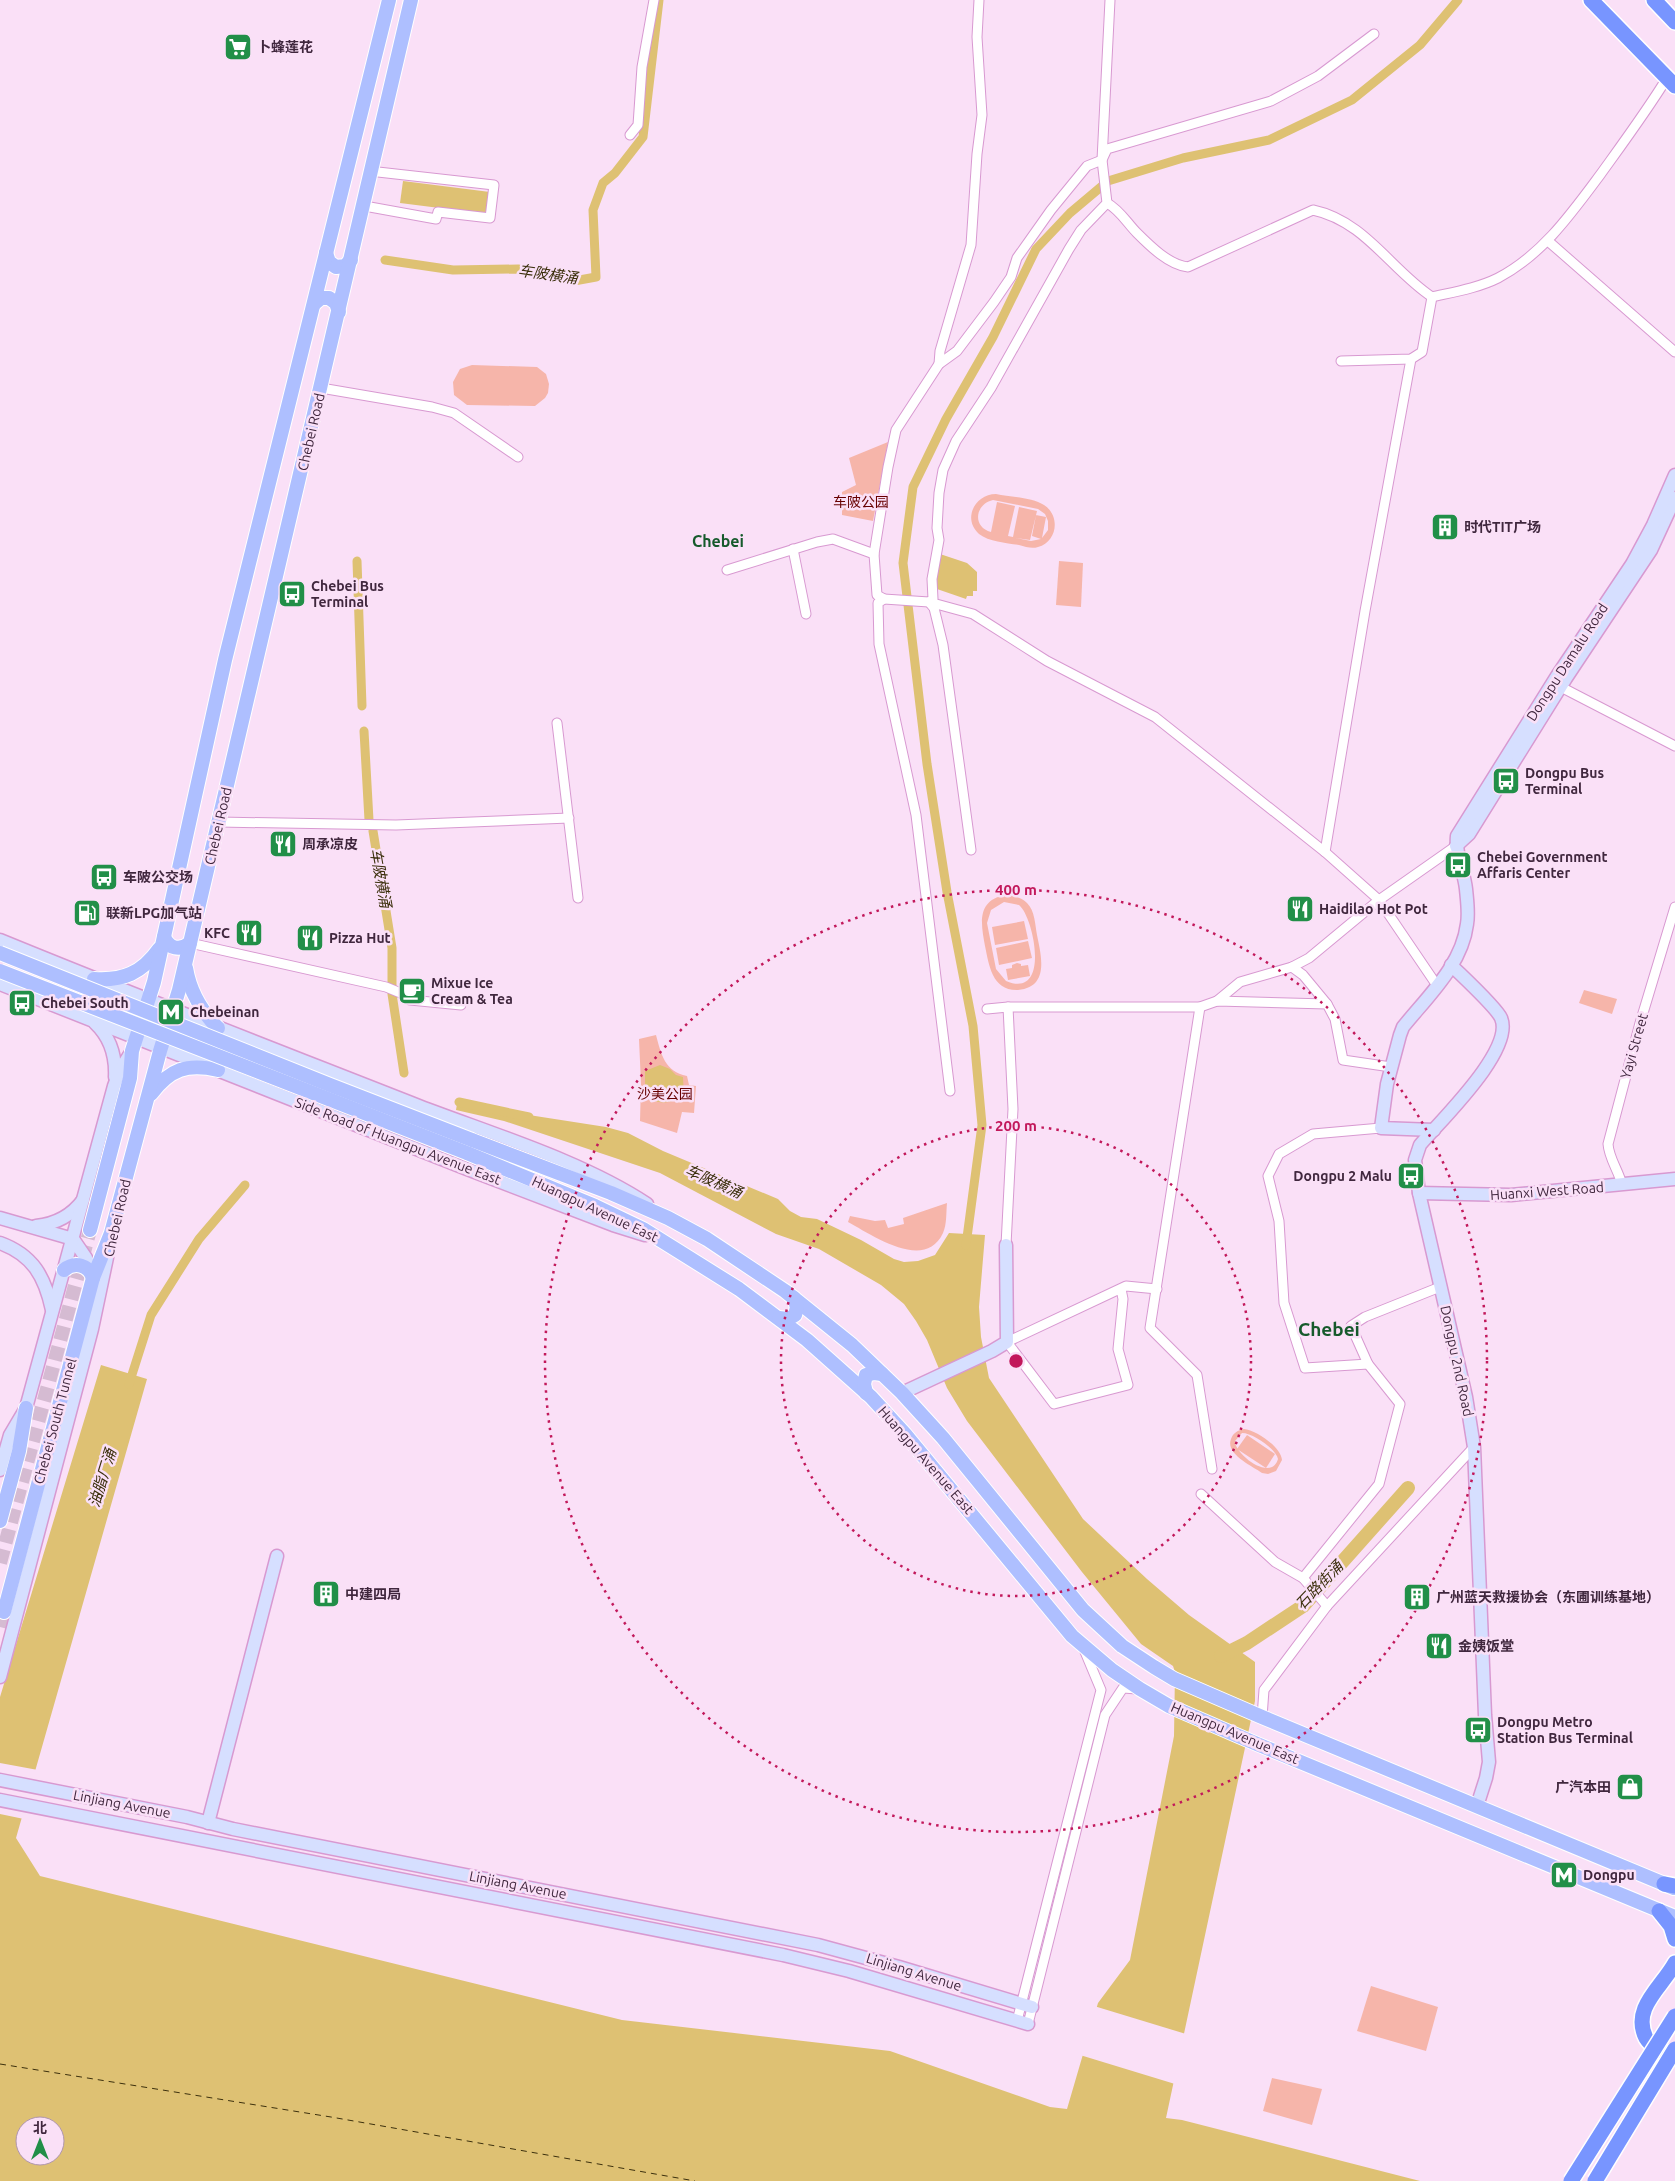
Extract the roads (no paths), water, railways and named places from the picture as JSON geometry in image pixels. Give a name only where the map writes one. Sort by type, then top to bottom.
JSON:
[{"type":"highway","points":[[1591,0],[1671,82]]},
{"type":"highway","points":[[1654,0],[1675,22]]},
{"type":"highway","points":[[1659,1910],[1670,1926],[1675,1940]]},
{"type":"highway","points":[[1675,1963],[1645,2006],[1642,2023],[1648,2041],[1665,2054],[1675,2056]]},
{"type":"highway","points":[[1570,2181],[1675,2016]]},
{"type":"highway","points":[[1595,2181],[1675,2049]]},
{"type":"main road","name":"Chebei Road","points":[[0,1470],[10,1435],[26,1408],[114,1086],[120,1070],[134,1045],[149,1000],[225,660],[390,0]]},
{"type":"main road","name":"Chebei Road","points":[[0,1677],[94,1320],[112,1233],[190,944],[352,260],[411,0]]},
{"type":"main road","points":[[326,253],[329,262],[336,267],[345,266],[352,260]]},
{"type":"main road","points":[[314,304],[321,298],[329,298],[336,303],[339,312]]},
{"type":"main road","name":"Dongpu Damalu Road","points":[[1668,512],[1675,476]]},
{"type":"main road","name":"Dongpu Damalu Road","points":[[1456,846],[1469,834],[1556,685],[1632,564],[1668,512],[1675,498]]},
{"type":"main road","points":[[1434,1130],[1381,1128],[1391,1067],[1404,1027],[1438,987],[1462,943],[1468,922],[1464,877],[1456,846]]},
{"type":"main road","points":[[0,940],[94,979],[582,1170],[631,1193],[668,1218]]},
{"type":"main road","points":[[94,979],[117,979],[134,972],[148,962],[163,941],[175,948],[190,944]]},
{"type":"main road","points":[[0,983],[9,978],[16,969],[18,957],[14,946]]},
{"type":"main road","name":"Huangpu Avenue East","points":[[0,953],[472,1140],[602,1189],[668,1218],[707,1239],[794,1298],[852,1345],[902,1393],[943,1438],[1083,1610],[1122,1646],[1174,1679],[1671,1886]]},
{"type":"main road","points":[[185,962],[187,976],[195,999],[207,1018],[218,1028]]},
{"type":"main road","name":"Dongpu 2nd Road","points":[[1451,965],[1502,1019],[1502,1031],[1482,1074],[1416,1153],[1415,1168],[1419,1194],[1466,1397],[1474,1447],[1489,1762],[1486,1778],[1476,1806]]},
{"type":"main road","name":"Huangpu Avenue East","points":[[0,971],[152,1032],[467,1153],[595,1206],[661,1239],[739,1289],[829,1358],[866,1393],[924,1454],[1045,1605],[1082,1645],[1112,1670],[1140,1689],[1169,1706],[1257,1744],[1675,1917]]},
{"type":"main road","points":[[62,1008],[72,1004],[80,994],[81,984],[77,972]]},
{"type":"main road","name":"Side Road of Huangpu Avenue East","points":[[0,983],[91,1020],[134,1045],[161,1048],[613,1225],[661,1239]]},
{"type":"main road","points":[[91,1020],[106,1035],[113,1049],[115,1065],[114,1086]]},
{"type":"main road","points":[[146,1104],[157,1085],[174,1072],[185,1067],[196,1066],[222,1071],[224,1051],[228,1042],[239,1036]]},
{"type":"main road","points":[[90,1230],[130,1078],[134,1045]]},
{"type":"main road","points":[[265,1088],[262,1078],[265,1066],[271,1058],[281,1052]]},
{"type":"main road","name":"Huanxi West Road","points":[[1419,1194],[1510,1195],[1675,1179]]},
{"type":"main road","points":[[32,1226],[46,1225],[61,1219],[77,1207],[84,1198]]},
{"type":"main road","points":[[0,1218],[73,1239],[86,1258],[93,1278]]},
{"type":"main road","name":"Chebei South Tunnel","points":[[4,1612],[93,1278],[112,1233]]},
{"type":"main road","points":[[0,1244],[22,1253],[34,1264],[47,1291],[52,1313]]},
{"type":"main road","points":[[902,1393],[992,1351],[1007,1342],[1006,1245]]},
{"type":"main road","points":[[64,1270],[72,1265],[81,1265],[90,1272],[93,1278]]},
{"type":"main road","points":[[779,1318],[788,1319],[796,1315],[798,1307],[794,1298]]},
{"type":"main road","points":[[866,1393],[864,1384],[866,1375],[882,1374]]},
{"type":"main road","points":[[0,1521],[19,1451],[26,1408]]},
{"type":"main road","points":[[208,1823],[277,1556]]},
{"type":"main road","points":[[0,1634],[14,1626]]},
{"type":"main road","name":"Linjiang Avenue","points":[[0,1780],[826,1947],[1027,2006]]},
{"type":"main road","name":"Linjiang Avenue","points":[[0,1800],[816,1962],[1023,2022]]},
{"type":"main road","points":[[479,1895],[486,1887],[482,1878]]},
{"type":"main road","points":[[682,1935],[677,1925],[684,1918]]},
{"type":"main road","points":[[956,2002],[964,1996],[964,1990],[961,1986]]},
{"type":"street","points":[[630,135],[638,125],[642,67],[654,0]]},
{"type":"street","points":[[939,364],[940,351],[971,245],[977,154],[982,115],[977,36],[979,0]]},
{"type":"street","points":[[1107,203],[1102,160],[1110,0]]},
{"type":"street","points":[[1374,34],[1318,76],[1271,101],[1107,149],[1102,160],[1087,166],[1051,210],[1017,258],[1012,277],[994,302],[957,351],[939,364],[896,430],[874,554],[877,595],[884,599],[928,602],[973,614],[1047,661],[1155,717],[1325,852],[1379,900],[1438,987]]},
{"type":"street","points":[[1432,297],[1488,283],[1514,267],[1548,241],[1571,214],[1671,82]]},
{"type":"street","points":[[370,207],[436,219],[438,212],[490,218],[494,185],[378,172]]},
{"type":"street","points":[[1107,203],[1115,207],[1137,233],[1161,254],[1179,266],[1188,267],[1313,210],[1328,213],[1376,244],[1404,276],[1432,297]]},
{"type":"street","points":[[928,602],[933,599],[932,580],[939,540],[937,528],[942,470],[956,440],[991,388],[1069,249],[1081,230],[1107,203]]},
{"type":"street","points":[[1548,241],[1675,352]]},
{"type":"street","points":[[1341,361],[1411,359],[1422,352],[1432,297]]},
{"type":"street","points":[[1325,852],[1365,611],[1411,359]]},
{"type":"street","points":[[321,388],[432,406],[454,413],[518,457]]},
{"type":"street","points":[[727,570],[816,542],[833,539],[874,554]]},
{"type":"street","points":[[793,549],[806,614]]},
{"type":"street","points":[[884,599],[878,603],[879,644],[916,815],[950,1091]]},
{"type":"street","points":[[928,602],[934,608],[943,645],[971,850]]},
{"type":"street","points":[[1556,685],[1675,746]]},
{"type":"street","points":[[556,724],[578,898]]},
{"type":"street","points":[[219,822],[396,825],[569,818]]},
{"type":"street","points":[[987,1009],[1008,1007],[1200,1007],[1217,1001],[1240,982],[1269,972],[1292,967],[1309,958],[1379,900],[1456,846]]},
{"type":"street","name":"Yayi Street","points":[[1622,1185],[1618,1169],[1609,1152],[1608,1144],[1632,1052],[1675,908]]},
{"type":"street","points":[[190,944],[386,987],[403,994],[410,1000],[461,1005]]},
{"type":"street","points":[[1292,967],[1304,975],[1327,1004],[1335,1019],[1344,1060],[1391,1067]]},
{"type":"street","points":[[1217,1001],[1327,1004]]},
{"type":"street","points":[[1006,1245],[1013,1109],[1008,1007]]},
{"type":"street","points":[[1200,1007],[1150,1328],[1197,1375],[1212,1469]]},
{"type":"street","points":[[1368,1364],[1305,1368],[1284,1304],[1279,1221],[1268,1176],[1279,1154],[1313,1134],[1381,1128]]},
{"type":"street","points":[[1121,1289],[1123,1299],[1118,1349],[1128,1386],[1054,1404],[1007,1342],[1126,1286],[1157,1289]]},
{"type":"street","points":[[1303,1578],[1379,1484],[1400,1404],[1368,1364],[1351,1326],[1365,1317],[1440,1287]]},
{"type":"street","points":[[1262,1717],[1264,1690],[1327,1606],[1474,1447]]},
{"type":"street","points":[[1201,1494],[1275,1562],[1303,1578],[1327,1606]]},
{"type":"street","points":[[1023,2022],[1096,1732],[1101,1690],[1082,1645]]},
{"type":"street","points":[[1096,1732],[1123,1688],[1140,1689]]},
{"type":"water","points":[[403,181],[490,192],[487,214],[400,203]]},
{"type":"water","points":[[940,554],[967,563],[977,572],[977,591],[973,591],[973,596],[967,596],[966,599],[937,589],[934,578]]},
{"type":"water","points":[[660,1065],[683,1077],[684,1097],[674,1101],[659,1102],[645,1095],[645,1071]]},
{"type":"water","points":[[457,1104],[606,1127],[628,1133],[663,1151],[778,1199],[790,1211],[801,1217],[817,1219],[861,1240],[894,1259],[904,1262],[918,1261],[935,1255],[949,1233],[985,1235],[979,1307],[981,1337],[989,1378],[1083,1519],[1147,1579],[1189,1615],[1255,1662],[1255,1701],[1166,2118],[1182,2120],[1420,2181],[0,2181],[0,1697],[101,1365],[147,1379],[16,1838],[40,1876],[622,2020],[890,2051],[1050,2107],[1067,2109],[1098,2003],[1130,1960],[1174,1736],[1175,1672],[1173,1666],[1141,1644],[1082,1572],[967,1421],[947,1388],[927,1340],[916,1321],[904,1304],[881,1285],[819,1249],[776,1234],[660,1173],[504,1121],[456,1110]]},
{"type":"waterway","name":"车陂横涌","points":[[385,260],[453,270],[518,269],[574,281],[596,277],[593,210],[603,183],[615,173],[643,137],[659,0]]},
{"type":"waterway","points":[[966,1245],[982,1125],[973,1026],[947,892],[927,764],[903,563],[913,487],[946,419],[993,337],[1036,249],[1070,213],[1108,181],[1183,158],[1269,140],[1352,100],[1420,45],[1458,0]]},
{"type":"waterway","name":"车陂横涌","points":[[357,561],[362,706]]},
{"type":"waterway","name":"车陂横涌","points":[[364,731],[369,820]]},
{"type":"waterway","name":"车陂横涌","points":[[373,831],[392,948],[392,994],[404,1073]]},
{"type":"waterway","name":"车陂横涌","points":[[459,1102],[529,1117]]},
{"type":"waterway","name":"油脂厂涌","points":[[129,1384],[151,1315],[199,1239],[245,1185]]},
{"type":"waterway","name":"石路街涌","points":[[1221,1656],[1247,1643],[1303,1606],[1408,1488]]},
{"type":"tunnel","points":[[0,1563],[90,1230]]},
{"type":"tunnel","points":[[0,1627],[4,1612]]},
{"type":"place","name":"卜蜂莲花","points":[[238,47]]},
{"type":"place","name":"时代TIT广场","points":[[1445,527]]},
{"type":"place","name":"Chebei Bus Terminal","points":[[292,594]]},
{"type":"place","name":"Dongpu Bus Terminal","points":[[1506,781]]},
{"type":"place","name":"周承凉皮","points":[[283,844]]},
{"type":"place","name":"Chebei Government Affaris Center","points":[[1458,865]]},
{"type":"place","name":"车陂公交场","points":[[104,877]]},
{"type":"place","name":"Haidilao Hot Pot","points":[[1300,909]]},
{"type":"place","name":"联新LPG加气站","points":[[87,913]]},
{"type":"place","name":"KFC","points":[[249,933]]},
{"type":"place","name":"Pizza Hut","points":[[310,938]]},
{"type":"place","name":"Mixue Ice Cream & Tea","points":[[412,991]]},
{"type":"place","name":"Chebei South","points":[[22,1003]]},
{"type":"place","name":"Chebeinan","points":[[171,1012]]},
{"type":"place","name":"Dongpu 2 Malu","points":[[1411,1176]]},
{"type":"place","name":"中建四局","points":[[326,1594]]},
{"type":"place","name":"广州蓝天救援协会（东圃训练基地）","points":[[1417,1597]]},
{"type":"place","name":"金姨饭堂","points":[[1439,1646]]},
{"type":"place","name":"Dongpu Metro Station Bus Terminal","points":[[1478,1730]]},
{"type":"place","name":"广汽本田","points":[[1630,1787]]},
{"type":"place","name":"Dongpu","points":[[1564,1875]]},
{"type":"district","name":"Chebei","points":[[718,541]]},
{"type":"district","name":"Chebei","points":[[1329,1329]]},
{"type":"park label","name":"车陂公园","points":[[861,502]]},
{"type":"park label","name":"沙美公园","points":[[665,1094]]}]
